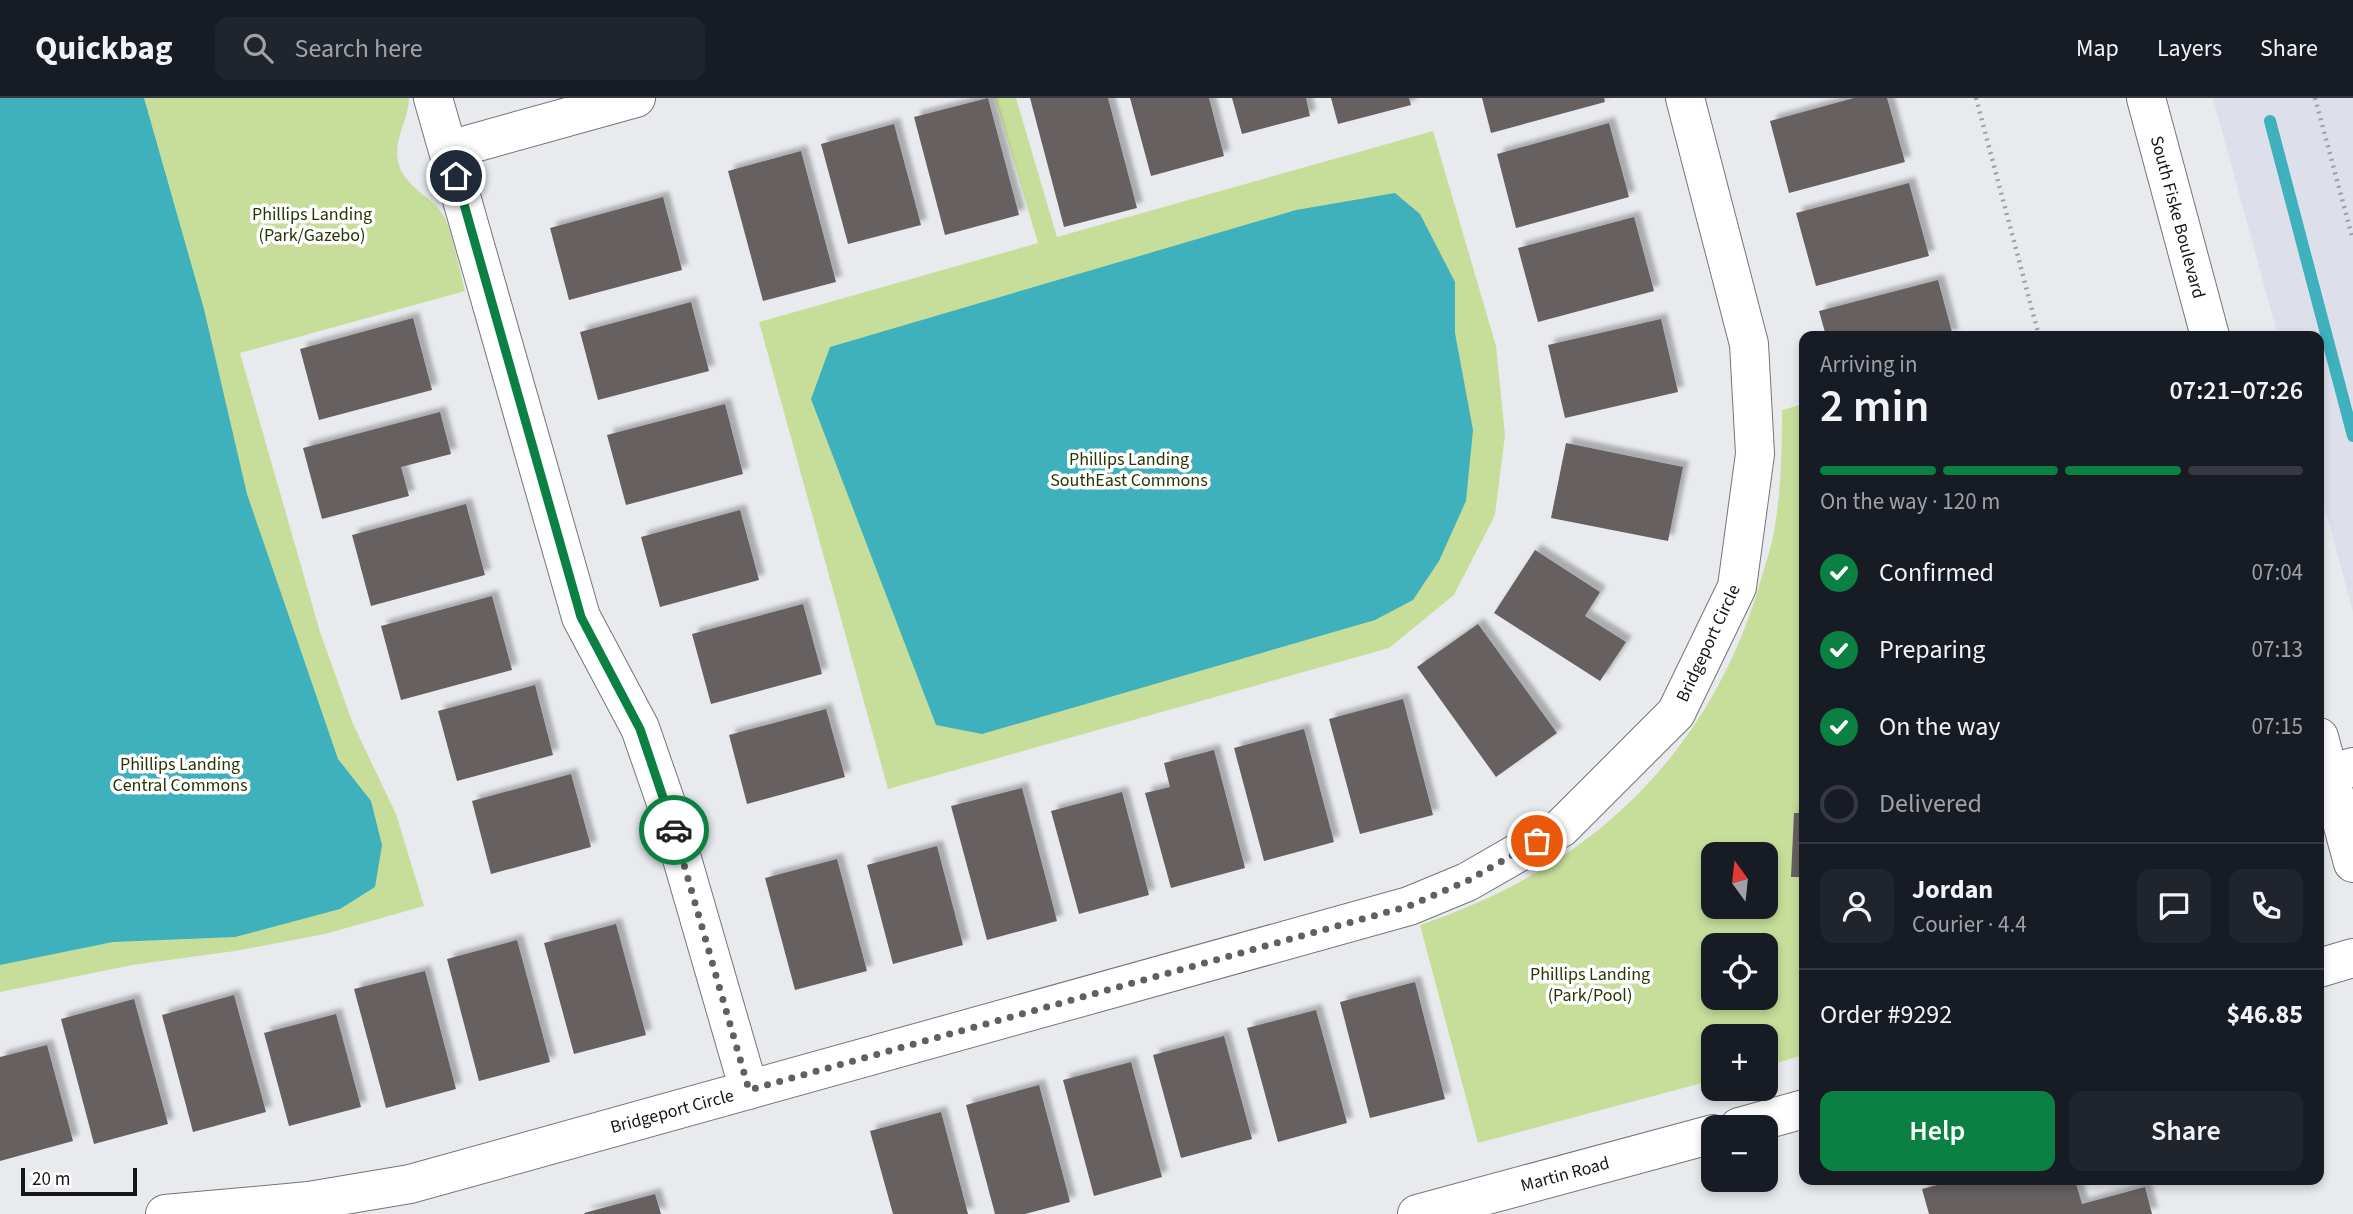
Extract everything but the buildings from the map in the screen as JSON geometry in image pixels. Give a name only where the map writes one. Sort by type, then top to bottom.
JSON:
[{"type":"street","points":[[433,98],[581,617],[640,729],[665,800],[749,1090]]},
{"type":"street","points":[[449,150],[636,98]]},
{"type":"street","name":"Bridgeport Circle","points":[[165,1214],[309,1201],[410,1184],[1409,906],[1467,881],[1561,828],[1676,713],[1737,587],[1755,454],[1749,344],[1685,98]]},
{"type":"street","name":"South Fiske Boulevard","points":[[2146,98],[2209,331]]},
{"type":"street","points":[[2324,745],[2341,771],[2353,863]]},
{"type":"street","points":[[2324,967],[2353,958]]},
{"type":"street","points":[[1778,1116],[1799,1110]]},
{"type":"street","name":"Martin Road","points":[[1418,1214],[1701,1137]]},
{"type":"path","points":[[1976,98],[2038,331]]},
{"type":"path","points":[[2315,98],[2353,240]]},
{"type":"shaded area","points":[[2213,98],[2353,98],[2353,612],[2324,505],[2324,331],[2277,331]]},
{"type":"green space","name":"Phillips Landing Central Commons","points":[[0,98],[409,98],[399,137],[398,161],[406,179],[434,204],[445,218],[465,291],[240,353],[320,632],[353,724],[396,814],[424,906],[325,934],[235,951],[132,965],[0,992]]},
{"type":"green space","name":"Phillips Landing SouthEast Commons","points":[[995,98],[1016,98],[1057,237],[1433,131],[1496,346],[1505,435],[1495,515],[1454,595],[1389,648],[888,789],[759,322],[1038,243]]},
{"type":"green space","name":"Phillips Landing (Park/Pool)","points":[[1799,405],[1799,1056],[1778,1063],[1778,1024],[1701,1024],[1701,1083],[1478,1143],[1420,925],[1480,902],[1535,874],[1585,840],[1630,801],[1671,757],[1705,708],[1734,653],[1757,593],[1776,521],[1782,410]]},
{"type":"water","name":"Phillips Landing Central Commons","points":[[0,98],[144,98],[204,309],[247,494],[338,759],[371,801],[382,845],[375,887],[340,909],[235,937],[113,942],[0,965]]},
{"type":"water","name":"Phillips Landing SouthEast Commons","points":[[1395,193],[1420,214],[1455,282],[1455,333],[1473,430],[1466,501],[1439,561],[1413,600],[1375,620],[982,734],[936,725],[811,399],[830,347],[1296,210]]},
{"type":"waterway","points":[[2270,121],[2353,436]]},
{"type":"way so far","points":[[674,830],[749,1090],[1409,906],[1467,881],[1537,841]]},
{"type":"route","points":[[456,176],[581,617],[640,729],[674,830]]},
{"type":"park label","name":"Phillips Landing (Park/Gazebo)","points":[[312,224]]}]
